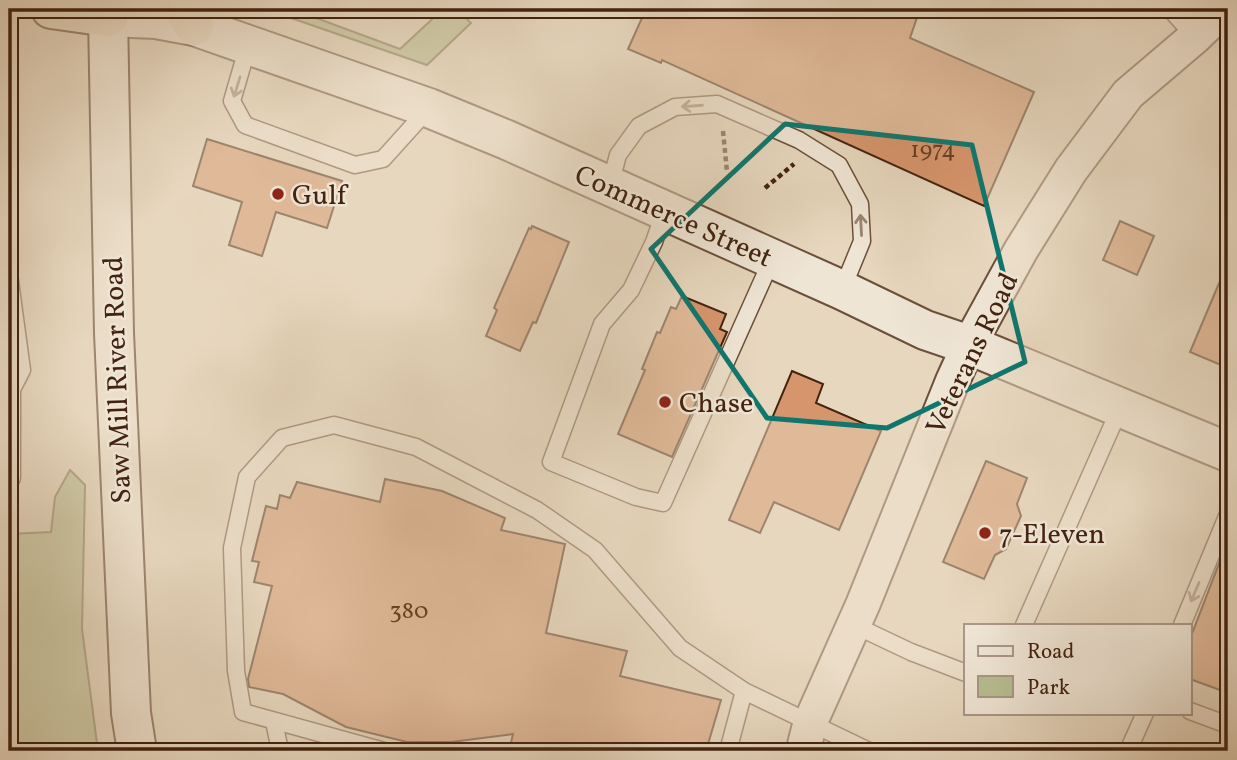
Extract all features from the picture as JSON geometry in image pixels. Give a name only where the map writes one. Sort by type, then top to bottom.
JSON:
[{"type":"highway","points":[[51,9],[107,13]]},
{"type":"street","name":"Veterans Road","points":[[807,737],[953,380],[1021,250],[1071,170],[1128,94],[1224,9]]},
{"type":"street","name":"Commerce Street","points":[[107,13],[156,19],[189,17],[248,46],[429,108],[666,209],[925,330],[969,345],[1228,452]]},
{"type":"street","name":"Saw Mill River Road","points":[[107,13],[114,333],[131,713],[137,751]]},
{"type":"lane","points":[[1170,9],[1195,37]]},
{"type":"lane","points":[[248,46],[232,101],[245,125],[355,165],[383,159],[429,108]]},
{"type":"lane","points":[[610,187],[618,155],[639,125],[675,107],[717,104],[799,139],[839,165],[860,204],[862,241],[842,290]]},
{"type":"lane","points":[[666,209],[631,290],[602,324],[551,462],[636,497],[663,503],[772,258]]},
{"type":"lane","points":[[9,274],[22,370],[10,394],[12,478],[9,478]]},
{"type":"lane","points":[[1024,624],[1120,408]]},
{"type":"lane","points":[[384,751],[243,712],[236,671],[232,548],[247,477],[282,438],[334,425],[416,447],[537,510],[595,551],[680,648],[807,737],[869,751]]},
{"type":"lane","points":[[1182,624],[1228,514]]},
{"type":"lane","points":[[854,625],[911,652],[964,672]]},
{"type":"lane","points":[[728,751],[744,691]]},
{"type":"lane","points":[[1192,711],[1228,725]]},
{"type":"lane","points":[[1128,751],[1145,714]]},
{"type":"lane","points":[[274,721],[280,751]]},
{"type":"path","points":[[723,127],[727,172]]},
{"type":"path","points":[[765,188],[801,159]]},
{"type":"highlighted area","points":[[785,124],[972,145],[1025,362],[887,428],[767,418],[651,249]]},
{"type":"green space","points":[[265,9],[292,9],[400,49],[443,9],[456,9],[471,23],[427,65]]},
{"type":"green space","points":[[70,470],[85,485],[82,629],[98,751],[9,751],[9,534],[51,532],[55,497]]},
{"type":"building","points":[[646,9],[920,9],[910,38],[1034,92],[984,206],[662,60],[661,63],[628,49]]},
{"type":"building","name":"Gulf","points":[[207,139],[342,181],[327,228],[276,212],[262,256],[229,245],[242,202],[193,186]]},
{"type":"building","points":[[1120,221],[1154,236],[1137,275],[1103,260]]},
{"type":"building","points":[[532,226],[569,242],[536,323],[533,322],[520,351],[486,336],[497,310],[494,308]]},
{"type":"building","points":[[1228,262],[1228,368],[1190,352]]},
{"type":"building","name":"Chase","points":[[682,296],[726,314],[720,329],[727,332],[672,457],[618,434],[645,370],[642,369],[657,332],[660,333],[671,307],[676,309]]},
{"type":"building","points":[[792,371],[823,384],[816,403],[881,431],[839,530],[774,502],[760,533],[729,520]]},
{"type":"building","name":"7-Eleven","points":[[986,461],[1027,478],[1017,504],[1021,516],[1006,549],[995,555],[984,579],[943,562]]},
{"type":"building","points":[[385,479],[442,491],[505,518],[501,530],[565,544],[546,633],[627,651],[620,676],[721,700],[706,751],[509,751],[513,734],[451,742],[407,742],[346,727],[283,694],[249,687],[248,679],[272,586],[254,582],[259,562],[252,561],[266,506],[277,509],[280,495],[290,498],[297,482],[380,502]]},
{"type":"building","points":[[1228,543],[1228,693],[1192,680],[1192,634]]},
{"type":"place","name":"Gulf","points":[[278,194]]},
{"type":"place","name":"Chase","points":[[665,402]]},
{"type":"place","name":"7-Eleven","points":[[985,533]]}]
